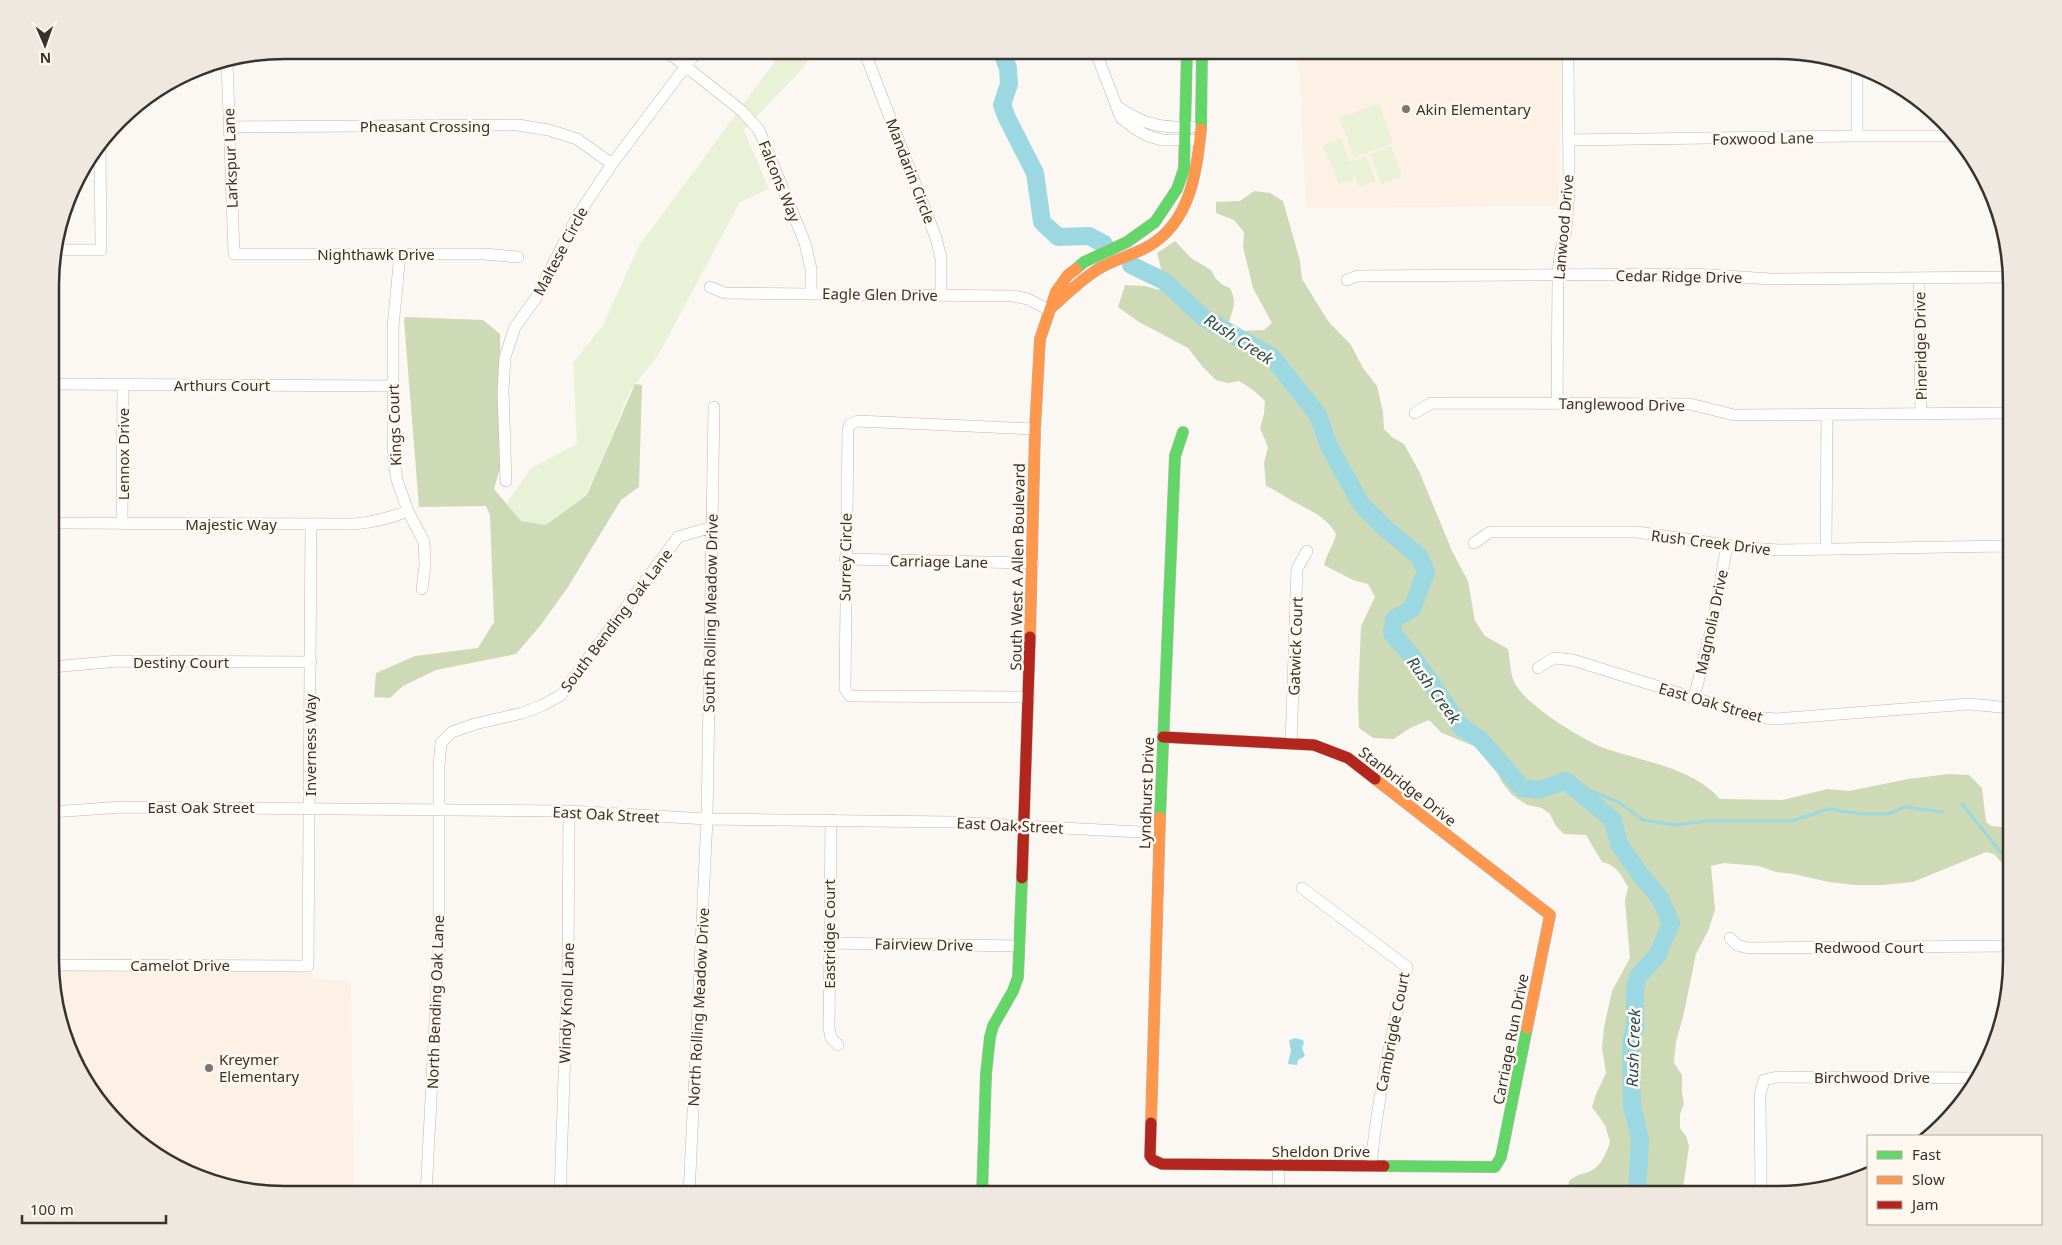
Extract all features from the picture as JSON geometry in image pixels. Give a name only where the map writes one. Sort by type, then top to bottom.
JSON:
[{"type":"street","name":"Falcons Way","points":[[677,59],[742,111],[759,130],[805,243],[811,269],[811,294]]},
{"type":"street","name":"Maltese Circle","points":[[506,481],[503,391],[505,357],[516,327],[536,298],[578,215],[612,164],[691,59]]},
{"type":"street","name":"Mandarin Circle","points":[[867,59],[936,238],[941,258],[942,295]]},
{"type":"street","points":[[1098,59],[1121,118],[1148,136],[1162,140],[1200,140]]},
{"type":"street","name":"South West A Allen Boulevard","points":[[982,1186],[986,1074],[990,1037],[993,1026],[1013,991],[1018,977],[1029,697],[1038,350],[1042,327],[1059,285],[1073,270],[1093,256],[1136,237],[1164,212],[1177,189],[1184,169],[1187,59]]},
{"type":"street","points":[[1049,310],[1100,267],[1156,241],[1169,229],[1180,213],[1190,193],[1198,167],[1202,59]]},
{"type":"street","name":"Lanwood Drive","points":[[1557,403],[1558,275],[1560,254],[1566,230],[1569,192],[1568,59]]},
{"type":"street","name":"Larkspur Lane","points":[[227,66],[234,254]]},
{"type":"street","points":[[1857,136],[1858,74]]},
{"type":"street","points":[[1117,106],[1136,119],[1151,125],[1200,126]]},
{"type":"street","name":"Pheasant Crossing","points":[[229,127],[518,125],[549,130],[577,139],[612,164]]},
{"type":"street","name":"Foxwood Lane","points":[[1569,140],[1947,136]]},
{"type":"street","points":[[62,250],[101,250],[100,154]]},
{"type":"street","name":"Nighthawk Drive","points":[[234,254],[484,254],[518,258]]},
{"type":"street","name":"Kings Court","points":[[400,254],[393,327],[392,454],[397,480],[408,511],[424,542],[425,565],[422,589]]},
{"type":"street","name":"Cedar Ridge Drive","points":[[1347,280],[1356,276],[1694,274],[1771,279],[2003,277]]},
{"type":"street","name":"Pineridge Drive","points":[[1919,279],[1922,414]]},
{"type":"street","name":"Eagle Glen Drive","points":[[710,287],[725,293],[1013,296],[1028,299],[1049,310]]},
{"type":"street","name":"Arthurs Court","points":[[59,384],[393,386]]},
{"type":"street","name":"Lennox Drive","points":[[122,524],[123,385]]},
{"type":"street","name":"Tanglewood Drive","points":[[1415,413],[1431,403],[1557,403],[1690,404],[1734,415],[2003,413]]},
{"type":"street","name":"South Rolling Meadow Drive","points":[[707,819],[714,407]]},
{"type":"street","points":[[1826,549],[1827,415]]},
{"type":"street","name":"Surrey Circle","points":[[1029,697],[850,696],[845,689],[848,429],[850,424],[858,421],[1036,429]]},
{"type":"street","name":"Lyndhurst Drive","points":[[1150,1156],[1163,737],[1176,456],[1183,432]]},
{"type":"street","name":"Majestic Way","points":[[59,523],[370,523],[388,519],[408,511]]},
{"type":"street","name":"Inverness Way","points":[[308,966],[311,524]]},
{"type":"street","name":"South Bending Oak Lane","points":[[441,809],[440,766],[442,743],[452,732],[543,705],[561,695],[678,537],[712,527]]},
{"type":"street","name":"Rush Creek Drive","points":[[1474,543],[1490,532],[1637,532],[1728,545],[1780,550],[2003,546]]},
{"type":"street","name":"Magnolia Drive","points":[[1694,698],[1714,618],[1728,545]]},
{"type":"street","name":"Gatwick Court","points":[[1292,744],[1297,569],[1307,551]]},
{"type":"street","name":"Carriage Lane","points":[[845,559],[1033,563]]},
{"type":"street","name":"East Oak Street","points":[[1538,668],[1554,658],[1573,660],[1755,717],[1776,719],[1969,704],[2003,707]]},
{"type":"street","name":"Destiny Court","points":[[59,666],[119,661],[311,662]]},
{"type":"street","name":"Stanbridge Drive","points":[[1163,737],[1314,745],[1348,758],[1550,915]]},
{"type":"street","name":"East Oak Street","points":[[59,812],[122,807],[569,811],[707,819],[952,822],[1159,833]]},
{"type":"street","name":"North Bending Oak Lane","points":[[426,1186],[439,944],[441,809]]},
{"type":"street","name":"Windy Knoll Lane","points":[[560,1186],[568,961],[569,811]]},
{"type":"street","name":"North Rolling Meadow Drive","points":[[689,1186],[707,819]]},
{"type":"street","name":"Eastridge Court","points":[[831,820],[828,1028],[831,1038],[838,1046]]},
{"type":"street","name":"Cambrigde Court","points":[[1302,888],[1407,967],[1383,1076],[1371,1166]]},
{"type":"street","name":"Carriage Run Drive","points":[[1495,1167],[1501,1157],[1550,915]]},
{"type":"street","name":"Redwood Court","points":[[1730,938],[1737,945],[1748,948],[2003,946]]},
{"type":"street","name":"Fairview Drive","points":[[828,943],[1019,946]]},
{"type":"street","name":"Camelot Drive","points":[[59,965],[308,966]]},
{"type":"street","name":"Birchwood Drive","points":[[1761,1186],[1760,1095],[1764,1080],[1783,1077],[1970,1078]]},
{"type":"street","name":"Sheldon Drive","points":[[1150,1156],[1162,1164],[1495,1167]]},
{"type":"street","points":[[1278,1165],[1279,1186]]},
{"type":"shaded area","points":[[1298,59],[1561,59],[1559,206],[1306,208]]},
{"type":"shaded area","points":[[59,968],[311,968],[312,979],[351,980],[354,1186],[270,1186],[226,1179],[198,1169],[171,1156],[147,1140],[125,1120],[105,1098],[89,1074],[76,1047],[66,1019]]},
{"type":"green space","points":[[776,59],[809,59],[802,69],[744,130],[769,189],[740,202],[659,354],[630,391],[587,495],[546,525],[521,521],[506,504],[531,468],[577,444],[573,363],[603,325],[639,246]]},
{"type":"green space","points":[[1379,103],[1393,143],[1354,157],[1339,118]]},
{"type":"green space","points":[[1341,138],[1349,162],[1366,156],[1375,181],[1359,187],[1351,166],[1354,179],[1339,184],[1323,146]]},
{"type":"green space","points":[[1391,146],[1402,176],[1382,184],[1370,154]]},
{"type":"green space","points":[[1254,191],[1270,193],[1283,201],[1300,261],[1302,279],[1328,321],[1351,345],[1363,368],[1377,386],[1383,412],[1384,429],[1392,437],[1404,444],[1419,471],[1452,551],[1468,581],[1475,621],[1485,636],[1508,649],[1513,679],[1527,699],[1554,720],[1597,745],[1682,773],[1709,788],[1720,799],[1782,800],[1828,789],[1849,791],[1908,779],[1949,774],[1969,775],[1982,788],[1986,822],[1991,826],[2003,827],[2003,864],[1994,854],[1986,852],[1913,882],[1856,885],[1776,872],[1759,866],[1724,863],[1711,866],[1715,910],[1708,931],[1696,954],[1676,1041],[1674,1063],[1682,1075],[1684,1104],[1680,1114],[1680,1128],[1686,1136],[1689,1146],[1683,1186],[1569,1186],[1569,1181],[1576,1176],[1597,1167],[1604,1157],[1610,1142],[1605,1125],[1592,1107],[1606,1073],[1602,1048],[1604,1027],[1612,991],[1630,958],[1625,901],[1628,887],[1621,875],[1611,865],[1602,862],[1586,835],[1564,834],[1556,826],[1550,814],[1542,808],[1527,805],[1512,795],[1501,781],[1493,761],[1476,747],[1442,733],[1429,720],[1410,728],[1394,739],[1373,738],[1359,728],[1358,699],[1361,626],[1375,597],[1368,584],[1353,580],[1324,565],[1336,534],[1326,521],[1266,486],[1264,463],[1268,447],[1260,428],[1265,401],[1239,381],[1228,383],[1216,380],[1188,348],[1139,322],[1118,307],[1125,285],[1145,286],[1159,290],[1164,280],[1157,253],[1175,241],[1191,258],[1211,270],[1215,278],[1230,288],[1234,301],[1229,322],[1240,331],[1264,330],[1272,323],[1253,288],[1243,247],[1244,232],[1234,220],[1216,213],[1216,202],[1240,201]]},
{"type":"green space","points":[[405,317],[483,320],[500,334],[501,465],[494,489],[521,521],[546,525],[587,495],[635,384],[642,385],[639,487],[621,500],[568,587],[540,626],[516,654],[436,670],[403,686],[390,698],[374,697],[376,673],[415,656],[478,648],[494,622],[490,515],[486,506],[419,507]]},
{"type":"water","points":[[1294,1038],[1303,1040],[1304,1043],[1302,1048],[1305,1056],[1298,1060],[1297,1065],[1288,1064],[1291,1050],[1289,1041]]},
{"type":"waterway","name":"Rush Creek","points":[[1004,59],[1008,68],[1009,84],[1002,105],[1035,173],[1042,222],[1058,237],[1089,236],[1104,244]]},
{"type":"waterway","name":"Rush Creek","points":[[1131,265],[1164,281],[1204,318],[1272,357],[1318,415],[1329,446],[1361,504],[1387,530],[1419,556],[1426,572],[1412,609],[1394,619],[1392,633],[1412,656],[1462,728],[1480,739],[1522,788],[1538,790],[1566,781],[1613,820],[1619,844],[1639,873],[1660,898],[1671,923],[1657,956],[1639,975],[1635,988],[1635,1027],[1631,1041],[1632,1106],[1640,1139],[1637,1186]]},
{"type":"waterway","points":[[1566,781],[1618,802],[1643,820],[1676,825],[1705,821],[1792,821],[1828,809],[1861,814],[1888,814],[1905,807],[1943,812]]},
{"type":"waterway","points":[[1962,804],[2003,855]]},
{"type":"traffic: fast","points":[[1076,269],[1084,262],[1127,242],[1155,222],[1177,189],[1184,169],[1187,59]]},
{"type":"traffic: fast","points":[[1201,129],[1202,59]]},
{"type":"traffic: fast","points":[[1160,817],[1175,456],[1183,432]]},
{"type":"traffic: fast","points":[[982,1186],[986,1074],[990,1037],[993,1026],[1013,991],[1018,977],[1022,878]]},
{"type":"traffic: fast","points":[[1384,1166],[1495,1167],[1501,1157],[1527,1028]]},
{"type":"traffic: slow","points":[[1050,309],[1093,272],[1149,246],[1163,236],[1174,224],[1189,195],[1194,179],[1201,129]]},
{"type":"traffic: slow","points":[[1030,637],[1035,429],[1040,339],[1056,292],[1068,275],[1076,269]]},
{"type":"traffic: slow","points":[[1375,779],[1550,915],[1527,1028]]},
{"type":"traffic: slow","points":[[1151,1123],[1160,817]]},
{"type":"traffic: jam","points":[[1022,878],[1030,637]]},
{"type":"traffic: jam","points":[[1163,737],[1314,745],[1348,758],[1375,779]]},
{"type":"traffic: jam","points":[[1151,1123],[1150,1156],[1153,1160],[1162,1164],[1384,1166]]},
{"type":"place","name":"Akin Elementary","points":[[1406,109]]},
{"type":"place","name":"Kreymer Elementary","points":[[209,1068]]}]
